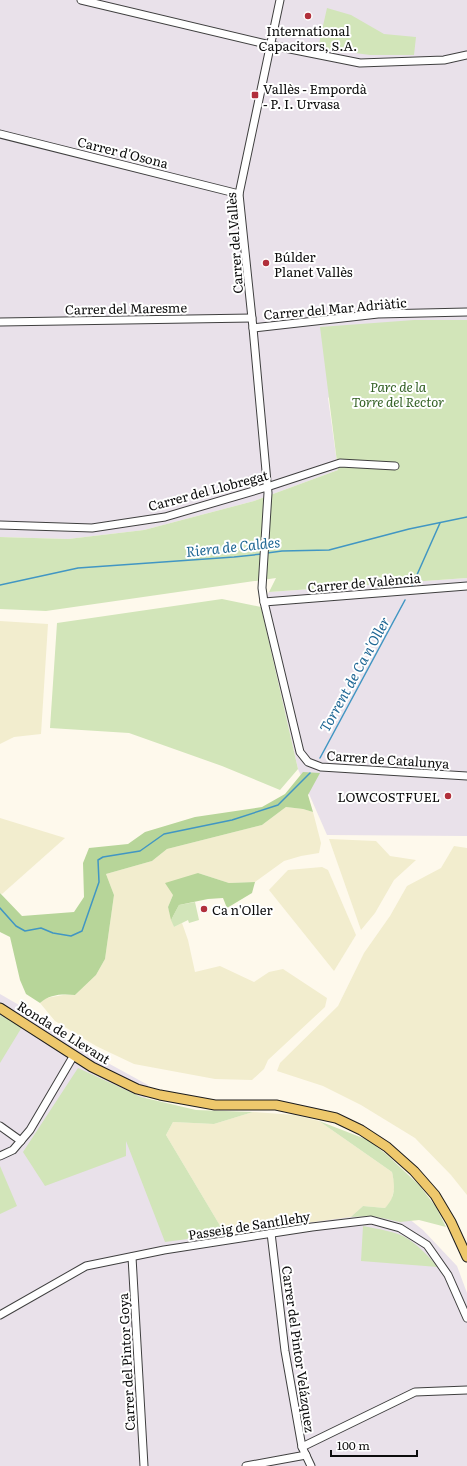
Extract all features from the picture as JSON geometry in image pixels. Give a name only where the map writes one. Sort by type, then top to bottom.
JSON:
[{"type":"main road","name":"Ronda de Llevant","points":[[0,1008],[92,1067],[138,1088],[160,1095],[215,1105],[276,1105],[336,1118],[361,1130],[388,1147],[414,1171],[435,1195],[451,1222],[467,1257]]},
{"type":"street","points":[[81,0],[270,45],[360,63],[444,60],[467,56]]},
{"type":"street","name":"Carrer del Vallès","points":[[267,526],[267,487],[239,194],[280,0]]},
{"type":"street","name":"Carrer d'Osona","points":[[0,134],[239,194]]},
{"type":"street","name":"Carrer del Mar Adriàtic","points":[[253,328],[378,314],[467,312]]},
{"type":"street","name":"Carrer del Maresme","points":[[0,322],[252,318]]},
{"type":"street","name":"Carrer del Llobregat","points":[[0,525],[92,528],[165,517],[267,487],[340,463],[395,466]]},
{"type":"street","name":"Carrer de Catalunya","points":[[267,526],[262,588],[264,602],[300,752],[308,762],[322,767],[467,776]]},
{"type":"street","name":"Carrer de València","points":[[264,602],[467,586]]},
{"type":"street","points":[[0,1156],[13,1150],[30,1130],[74,1055]]},
{"type":"street","points":[[0,1126],[21,1141]]},
{"type":"street","name":"Passeig de Santllehy","points":[[0,1315],[86,1266],[271,1234],[371,1220],[400,1228],[427,1245],[448,1275],[467,1318]]},
{"type":"street","name":"Carrer del Pintor Velázquez","points":[[271,1234],[284,1347],[302,1447],[312,1466]]},
{"type":"street","name":"Carrer del Pintor Goya","points":[[132,1257],[144,1466]]},
{"type":"street","points":[[302,1447],[415,1392],[467,1390]]},
{"type":"street","points":[[246,1466],[306,1455]]},
{"type":"shaded area","points":[[0,0],[467,0],[467,320],[414,320],[328,398],[338,470],[254,501],[144,530],[68,539],[0,537]]},
{"type":"shaded area","points":[[467,578],[467,836],[327,835],[298,769],[261,607],[269,592]]},
{"type":"shaded area","points":[[0,621],[48,624],[41,734],[14,737],[0,744]]},
{"type":"shaded area","points":[[286,807],[313,812],[321,843],[319,853],[284,861],[255,882],[229,883],[198,873],[173,895],[168,907],[174,927],[182,923],[188,940],[195,972],[220,966],[254,982],[269,972],[283,969],[327,998],[325,1007],[268,1060],[264,1069],[252,1080],[215,1079],[134,1064],[96,1046],[55,1021],[40,1003],[46,998],[63,995],[75,995],[96,975],[105,959],[114,895],[106,874],[152,861],[167,849],[262,825]]},
{"type":"shaded area","points":[[0,818],[65,838],[2,894],[0,893]]},
{"type":"shaded area","points":[[329,839],[376,841],[390,856],[416,860],[394,880],[375,913],[361,930]]},
{"type":"shaded area","points":[[454,846],[467,848],[467,1195],[451,1175],[415,1138],[361,1105],[323,1086],[277,1071],[280,1063],[338,1006],[364,953],[390,916],[407,886],[441,868]]},
{"type":"shaded area","points":[[322,867],[328,870],[356,935],[334,971],[269,890],[288,870]]},
{"type":"shaded area","points":[[0,994],[19,1005],[75,1045],[148,1085],[145,1101],[220,1241],[250,1236],[360,1211],[408,1218],[423,1230],[457,1266],[467,1293],[467,1466],[0,1466]]},
{"type":"shaded area","points":[[253,1112],[295,1115],[319,1121],[392,1172],[395,1186],[391,1202],[385,1208],[363,1206],[351,1217],[225,1234],[166,1135],[173,1122],[214,1124]]},
{"type":"green space","points":[[327,8],[351,15],[384,34],[416,37],[414,55],[370,55],[318,48]]},
{"type":"green space","name":"Parc de la Torre del Rector","points":[[414,320],[467,320],[467,578],[269,592],[276,578],[46,611],[0,609],[0,537],[68,539],[144,530],[254,501],[338,470],[320,327]]},
{"type":"green space","points":[[222,599],[261,607],[298,769],[280,790],[222,766],[129,733],[50,728],[57,623]]},
{"type":"green space","points":[[303,772],[320,773],[308,795],[313,812],[286,807],[262,825],[167,849],[152,861],[106,874],[114,895],[105,959],[96,975],[75,995],[56,995],[40,1003],[26,994],[20,980],[10,937],[0,932],[0,893],[22,916],[74,912],[84,897],[83,863],[89,848],[128,844],[145,832],[195,817],[262,807],[285,794]]},
{"type":"green space","points":[[198,873],[229,883],[255,882],[252,893],[227,908],[223,898],[208,899],[179,905],[171,920],[168,907],[173,895],[165,883]]},
{"type":"green space","points":[[195,902],[199,920],[189,923],[188,920],[174,927],[171,920],[179,905]]},
{"type":"green space","points":[[0,1015],[22,1027],[0,1063]]},
{"type":"green space","points":[[78,1068],[141,1097],[196,1110],[253,1112],[214,1124],[173,1122],[166,1135],[225,1234],[165,1242],[126,1141],[126,1156],[45,1186],[23,1152]]},
{"type":"green space","points":[[319,1121],[368,1140],[386,1154],[419,1185],[436,1207],[446,1227],[419,1220],[400,1222],[373,1216],[351,1217],[363,1206],[385,1208],[389,1204],[394,1191],[392,1172]]},
{"type":"green space","points":[[0,1166],[17,1206],[0,1214]]},
{"type":"green space","points":[[363,1226],[392,1232],[403,1236],[428,1256],[438,1267],[361,1261]]},
{"type":"waterway","name":"Riera de Caldes","points":[[267,553],[282,551],[329,550],[409,529],[467,517]]},
{"type":"waterway","name":"Torrent de Ca n'Oller","points":[[412,586],[440,523]]},
{"type":"waterway","name":"Riera de Caldes","points":[[0,585],[78,568],[262,554]]},
{"type":"waterway","name":"Torrent de Ca n'Oller","points":[[320,758],[405,600]]},
{"type":"waterway","name":"Torrent de Ca n'Oller","points":[[0,908],[16,926],[25,931],[41,928],[53,933],[71,936],[82,931],[99,882],[98,860],[103,857],[140,851],[164,834],[232,820],[278,805],[310,773]]},
{"type":"place","name":"International Capacitors, S.A.","points":[[308,16]]},
{"type":"place","name":"Vallès - Empordà - P. I. Urvasa","points":[[255,95]]},
{"type":"place","name":"Búlder Planet Vallès","points":[[266,263]]},
{"type":"place","name":"LOWCOSTFUEL","points":[[448,796]]},
{"type":"place","name":"Ca n'Oller","points":[[204,909]]}]
